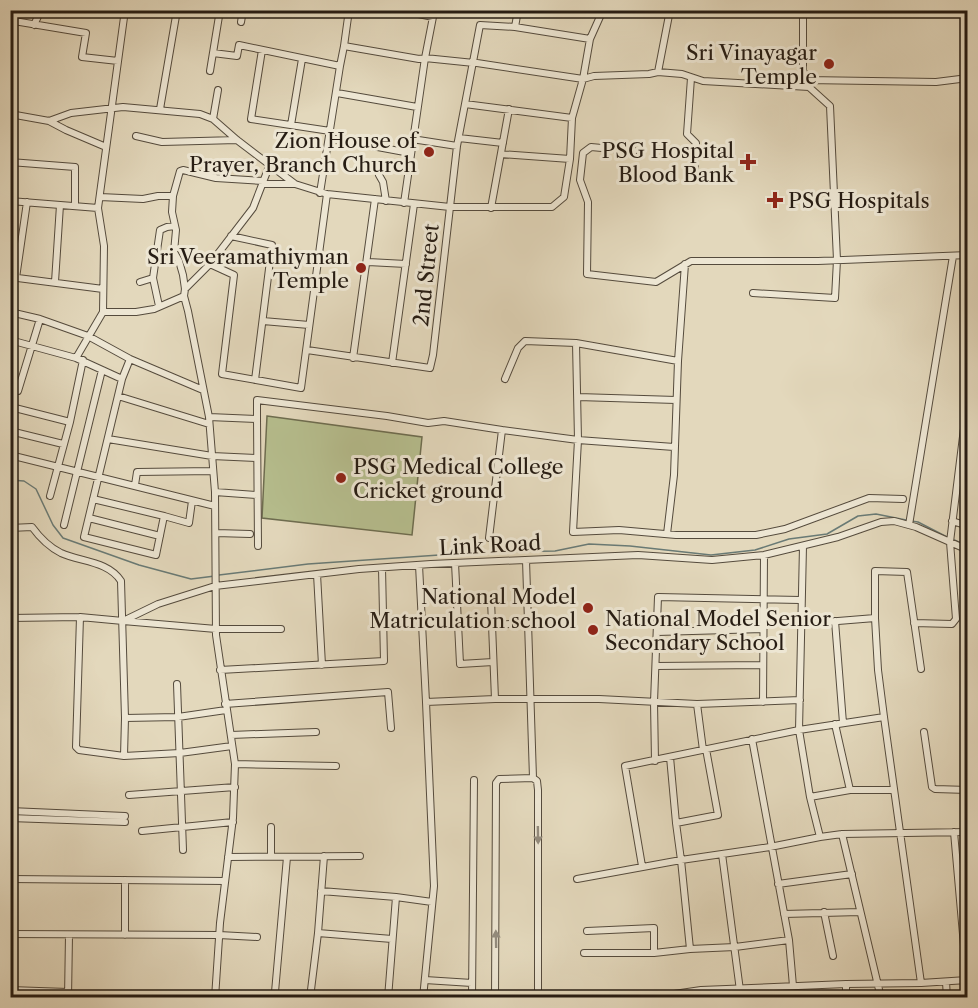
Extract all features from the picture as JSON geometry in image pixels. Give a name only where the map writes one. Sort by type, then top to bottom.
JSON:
[{"type":"street","points":[[20,10],[12,24],[86,33],[82,57],[118,61]]},
{"type":"street","points":[[34,25],[41,10]]},
{"type":"street","points":[[50,496],[70,422],[80,359],[88,336],[103,312],[104,246],[98,208],[125,10]]},
{"type":"street","points":[[160,109],[177,10]]},
{"type":"street","points":[[210,71],[220,10]]},
{"type":"street","points":[[241,22],[243,10]]},
{"type":"street","points":[[210,264],[234,275],[222,375],[301,388],[329,135],[349,10]]},
{"type":"street","points":[[399,10],[434,17],[417,107],[404,203]]},
{"type":"street","points":[[518,10],[515,27],[590,39]]},
{"type":"street","points":[[215,998],[219,935],[233,822],[235,764],[216,629],[215,492],[209,417],[179,261],[174,252],[176,230],[172,212],[173,196],[180,171],[216,178],[295,184],[324,194],[414,204],[491,208],[552,207],[564,196],[570,159],[572,118],[583,79],[590,39],[603,10]]},
{"type":"street","points":[[658,72],[670,10]]},
{"type":"street","points":[[753,293],[836,298],[836,198],[830,106],[808,83],[803,70],[803,10]]},
{"type":"street","name":"2nd Street","points":[[307,350],[430,368],[458,142],[480,25],[515,27]]},
{"type":"street","points":[[213,52],[237,56],[238,45],[340,66]]},
{"type":"street","points":[[344,46],[419,59],[474,63],[583,79],[594,76],[658,72],[682,74],[703,81],[936,82],[968,78]]},
{"type":"street","points":[[262,50],[251,119],[291,125],[410,153]]},
{"type":"street","points":[[291,125],[302,59]]},
{"type":"street","points":[[691,78],[687,134],[696,143],[694,177]]},
{"type":"street","points":[[213,119],[218,90]]},
{"type":"street","points":[[337,93],[417,107]]},
{"type":"street","points":[[465,104],[572,118]]},
{"type":"street","points":[[49,121],[71,113],[112,107],[160,109],[200,114],[213,119],[295,184]]},
{"type":"street","points":[[491,208],[509,109]]},
{"type":"street","points":[[10,119],[11,114],[49,121],[106,147]]},
{"type":"street","points":[[136,136],[162,142],[237,140]]},
{"type":"street","points":[[412,139],[503,143]]},
{"type":"street","points":[[634,151],[591,147],[583,153],[580,180],[588,202],[587,274],[656,282],[691,261],[837,260],[968,255]]},
{"type":"street","points":[[501,154],[570,159]]},
{"type":"street","points":[[10,162],[75,167],[75,205]]},
{"type":"street","points":[[103,312],[136,312],[154,309],[184,292],[210,264],[253,208],[270,164]]},
{"type":"street","points":[[379,175],[383,182],[386,201]]},
{"type":"street","points":[[100,197],[143,199],[173,196]]},
{"type":"street","points":[[353,358],[375,199]]},
{"type":"street","points":[[10,201],[98,208]]},
{"type":"street","points":[[27,202],[13,278],[103,289]]},
{"type":"street","points":[[392,363],[414,204]]},
{"type":"street","points":[[55,282],[60,205]]},
{"type":"street","points":[[159,306],[153,278],[160,230],[167,226],[175,226]]},
{"type":"street","points":[[231,236],[272,245],[255,380]]},
{"type":"street","points":[[910,522],[953,256]]},
{"type":"street","points":[[368,262],[406,264]]},
{"type":"street","points":[[667,534],[674,475],[678,361],[685,264]]},
{"type":"street","points":[[140,282],[153,278]]},
{"type":"street","points":[[10,312],[40,319],[88,336],[130,359],[203,390]]},
{"type":"street","points":[[10,390],[18,391],[40,319]]},
{"type":"street","points":[[264,321],[309,326]]},
{"type":"street","points":[[10,340],[80,359],[122,379]]},
{"type":"street","points":[[505,379],[518,348],[525,341],[576,344],[678,361]]},
{"type":"street","points":[[576,344],[578,440],[573,532],[619,530],[667,534],[756,535],[786,529],[868,498],[903,499]]},
{"type":"street","points":[[130,359],[122,379],[84,537],[156,555],[164,516]]},
{"type":"street","points":[[64,525],[102,370]]},
{"type":"street","points":[[118,396],[209,424]]},
{"type":"street","points":[[914,623],[952,624],[956,619],[950,540],[968,396]]},
{"type":"street","points":[[578,397],[676,400]]},
{"type":"street","points":[[258,546],[256,400],[428,423],[444,421],[578,440],[674,447]]},
{"type":"street","points":[[15,408],[70,422]]},
{"type":"street","points":[[209,417],[257,419]]},
{"type":"street","points":[[489,538],[502,430]]},
{"type":"street","points":[[10,431],[63,444]]},
{"type":"street","points":[[108,439],[212,456],[256,458]]},
{"type":"street","points":[[10,455],[215,506]]},
{"type":"street","points":[[135,485],[137,472],[213,471]]},
{"type":"street","points":[[215,492],[257,495]]},
{"type":"street","points":[[93,499],[189,523],[192,501]]},
{"type":"street","points":[[89,518],[160,536]]},
{"type":"street","points":[[952,521],[968,526]]},
{"type":"street","name":"Link Road","points":[[123,621],[158,604],[216,583],[455,563],[639,555],[712,560],[764,555],[838,537],[881,522],[910,522],[968,550]]},
{"type":"street","points":[[10,528],[32,527],[45,542],[62,553],[108,568],[116,573],[121,581],[123,590],[121,610],[124,756]]},
{"type":"street","points":[[216,533],[250,534]]},
{"type":"street","points":[[802,546],[799,730],[819,837]]},
{"type":"street","points":[[763,702],[764,555]]},
{"type":"street","points":[[526,560],[533,778],[537,781],[538,790],[538,998]]},
{"type":"street","points":[[455,563],[460,664],[494,662]]},
{"type":"street","points":[[419,565],[434,886],[423,998]]},
{"type":"street","points":[[220,670],[384,661],[382,568]]},
{"type":"street","points":[[921,669],[907,572],[875,571],[878,670],[921,983]]},
{"type":"street","points":[[317,574],[321,664]]},
{"type":"street","points":[[655,761],[654,702],[658,597],[800,600]]},
{"type":"street","points":[[457,602],[491,600],[495,699]]},
{"type":"street","points":[[80,617],[76,747],[79,750],[124,756],[180,753],[232,746]]},
{"type":"street","points":[[10,618],[80,617],[216,629],[281,629]]},
{"type":"street","points":[[801,624],[875,618]]},
{"type":"street","points":[[835,621],[839,723],[850,790]]},
{"type":"street","points":[[492,625],[528,623]]},
{"type":"street","points":[[657,632],[763,629]]},
{"type":"street","points":[[656,666],[763,666]]},
{"type":"street","points":[[177,684],[183,850]]},
{"type":"street","points":[[125,718],[178,717],[226,707],[388,692],[391,728]]},
{"type":"street","points":[[426,702],[529,698],[698,704],[800,700]]},
{"type":"street","points":[[676,823],[718,815],[704,750],[698,704]]},
{"type":"street","points":[[642,866],[625,766],[799,730],[884,717]]},
{"type":"street","points":[[231,735],[316,732]]},
{"type":"street","points":[[924,732],[932,787],[935,789],[968,789]]},
{"type":"street","points":[[752,740],[789,940],[793,986]]},
{"type":"street","points":[[670,758],[690,949]]},
{"type":"street","points":[[235,764],[336,766]]},
{"type":"street","points":[[495,998],[496,783],[500,779],[533,778]]},
{"type":"street","points":[[472,998],[474,780]]},
{"type":"street","points":[[129,795],[235,787]]},
{"type":"street","points":[[810,797],[850,790],[894,790]]},
{"type":"street","points":[[10,812],[125,819],[10,818]]},
{"type":"street","points":[[142,831],[233,822]]},
{"type":"street","points":[[271,827],[271,856]]},
{"type":"street","points":[[579,998],[588,995],[674,996],[701,990],[967,980],[954,832]]},
{"type":"street","points":[[577,879],[642,866],[842,834],[968,832]]},
{"type":"street","points":[[842,834],[881,998]]},
{"type":"street","points":[[722,854],[741,998]]},
{"type":"street","points":[[310,998],[324,856]]},
{"type":"street","points":[[228,857],[360,856]]},
{"type":"street","points":[[275,992],[287,857]]},
{"type":"street","points":[[778,884],[852,874]]},
{"type":"street","points":[[10,879],[225,881]]},
{"type":"street","points":[[125,880],[125,935]]},
{"type":"street","points":[[321,891],[432,902]]},
{"type":"street","points":[[388,998],[396,897]]},
{"type":"street","points":[[824,912],[833,956]]},
{"type":"street","points":[[784,914],[860,912]]},
{"type":"street","points":[[587,931],[654,928],[654,953]]},
{"type":"street","points":[[318,933],[392,939]]},
{"type":"street","points":[[10,934],[257,937]]},
{"type":"street","points":[[10,990],[68,995],[69,934]]},
{"type":"street","points":[[584,953],[654,953],[789,940]]},
{"type":"street","points":[[425,980],[472,983]]},
{"type":"street","points":[[946,982],[947,998]]},
{"type":"street","points":[[846,984],[846,998]]},
{"type":"street","points":[[701,990],[701,998]]},
{"type":"green space","name":"PSG Medical College Cricket ground","points":[[267,416],[422,437],[412,535],[262,518]]},
{"type":"waterway","points":[[10,480],[24,481],[36,489],[53,525],[63,538],[139,565],[191,579],[215,576]]},
{"type":"waterway","points":[[219,575],[308,564],[483,552],[555,551],[589,544],[711,555],[755,550],[789,539],[827,534],[858,516],[876,514],[906,520]]},
{"type":"waterway","points":[[911,521],[918,522],[947,537]]},
{"type":"waterway","points":[[952,539],[968,546]]},
{"type":"place","name":"Sri Vinayagar Temple","points":[[829,64]]},
{"type":"place","name":"Zion House of Prayer, Branch Church","points":[[429,152]]},
{"type":"place","name":"PSG Hospital Blood Bank","points":[[748,162]]},
{"type":"place","name":"PSG Hospitals","points":[[775,200]]},
{"type":"place","name":"Sri Veeramathiyman Temple","points":[[361,268]]},
{"type":"place","name":"PSG Medical College Cricket ground","points":[[341,478]]},
{"type":"place","name":"National Model Matriculation school","points":[[588,608]]},
{"type":"place","name":"National Model Senior Secondary School","points":[[593,630]]}]
